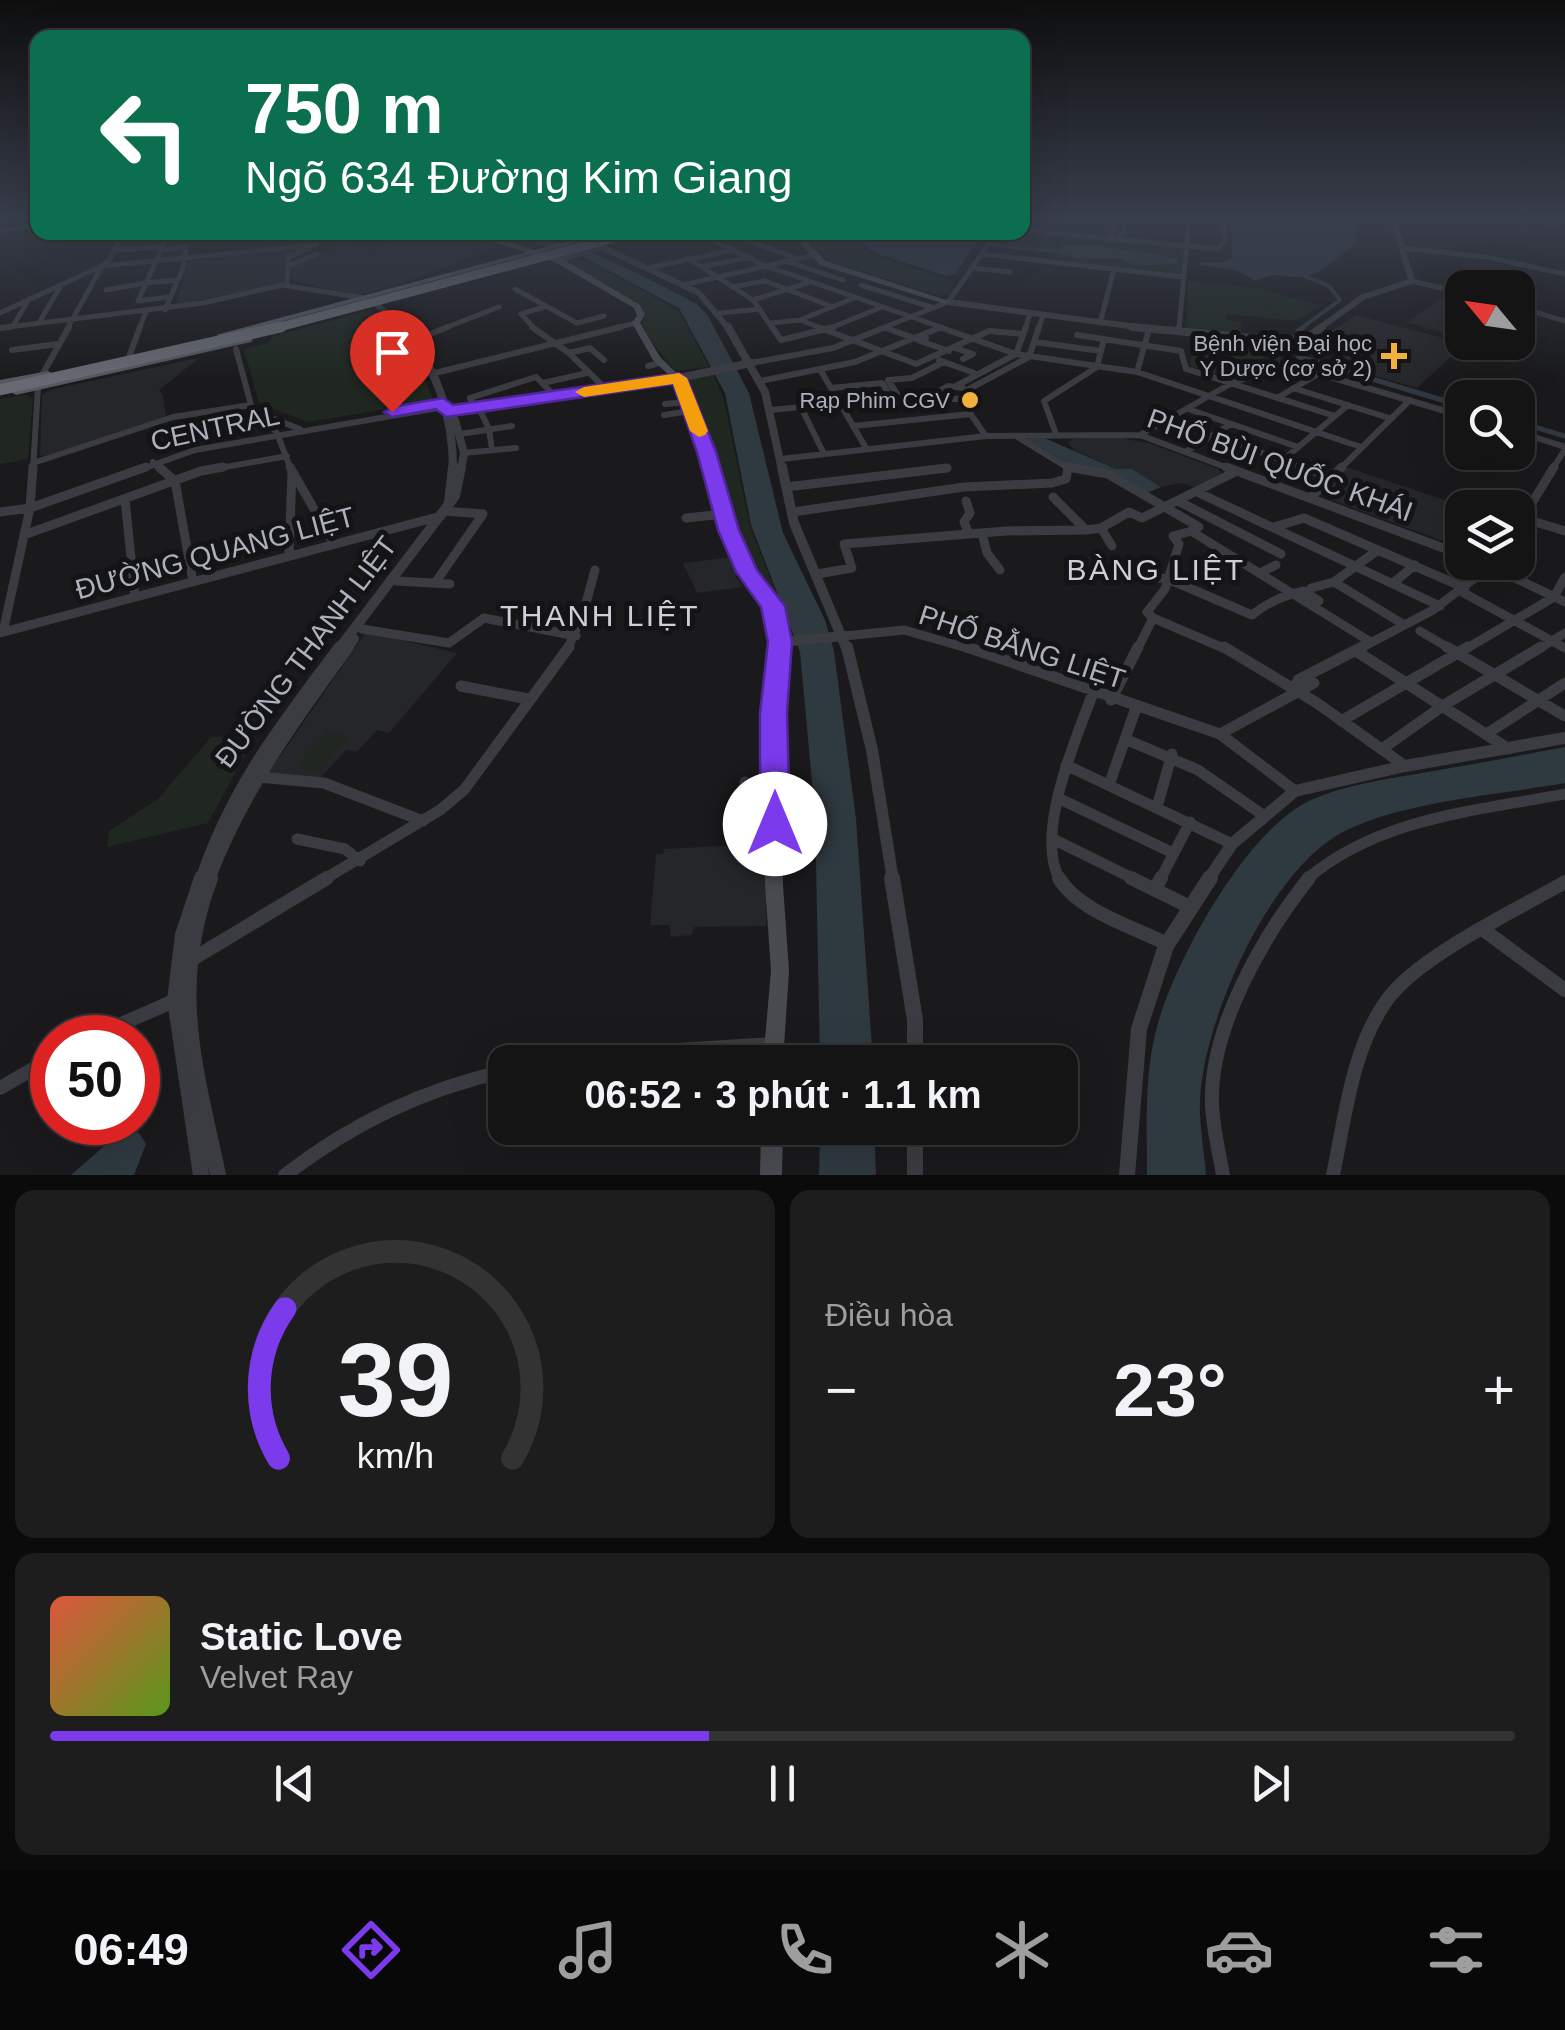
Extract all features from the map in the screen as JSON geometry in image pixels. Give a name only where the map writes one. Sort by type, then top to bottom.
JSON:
[{"type":"highway","points":[[0,388],[181,348],[462,274]]},
{"type":"highway","points":[[0,388],[198,349],[479,274]]},
{"type":"main road","points":[[0,388],[455,274]]},
{"type":"main road","points":[[0,388],[38,388],[165,360],[493,274]]},
{"type":"main road","points":[[588,274],[637,307],[641,315],[636,323],[660,362],[679,378],[724,514],[747,572],[773,606],[783,641],[774,713],[774,885],[780,970],[774,1045]]},
{"type":"main road","points":[[858,274],[948,302]]},
{"type":"main road","points":[[426,282],[440,288]]},
{"type":"main road","points":[[771,1175],[772,1145]]},
{"type":"street","points":[[0,313],[84,274]]},
{"type":"street","points":[[42,375],[97,274]]},
{"type":"street","points":[[117,274],[112,287],[106,290],[178,280]]},
{"type":"street","points":[[149,274],[138,301],[170,297]]},
{"type":"street","points":[[165,309],[180,274]]},
{"type":"street","points":[[287,286],[288,274]]},
{"type":"street","points":[[660,274],[699,293],[721,314],[751,363],[771,410],[794,523],[842,636],[872,750],[915,1020],[915,1045]]},
{"type":"street","points":[[712,274],[753,300],[781,340],[826,330],[882,307]]},
{"type":"street","points":[[682,285],[735,274]]},
{"type":"street","points":[[788,274],[1016,354],[1137,372],[1361,446]]},
{"type":"street","points":[[823,274],[843,280]]},
{"type":"street","points":[[824,287],[858,274]]},
{"type":"street","points":[[948,302],[968,274]]},
{"type":"street","points":[[1100,323],[1113,274]]},
{"type":"street","points":[[1156,274],[1183,277]]},
{"type":"street","points":[[1179,332],[1183,274]]},
{"type":"street","points":[[1410,274],[1412,281]]},
{"type":"street","points":[[842,293],[874,280]]},
{"type":"street","points":[[732,287],[765,281],[829,308]]},
{"type":"street","points":[[679,378],[853,342],[948,302],[1080,321],[1273,341],[1303,338],[1363,297],[1412,281],[1445,289]]},
{"type":"street","points":[[753,300],[810,282]]},
{"type":"street","points":[[39,324],[62,283]]},
{"type":"street","points":[[861,285],[934,308]]},
{"type":"street","points":[[90,318],[192,306],[287,286],[361,298]]},
{"type":"street","points":[[515,289],[576,323],[604,316]]},
{"type":"street","points":[[12,326],[30,298]]},
{"type":"street","points":[[771,322],[800,320],[856,298]]},
{"type":"street","name":"ĐƯỜNG THANH LIỆT","points":[[201,1175],[180,998],[193,898],[228,808],[260,753],[445,510],[461,460],[445,409],[414,340],[404,325],[377,306]]},
{"type":"street","points":[[414,340],[499,307]]},
{"type":"street","points":[[544,307],[521,314],[606,389]]},
{"type":"street","points":[[771,322],[829,308]]},
{"type":"street","points":[[0,328],[165,309]]},
{"type":"street","points":[[721,314],[761,311]]},
{"type":"street","points":[[129,358],[146,312]]},
{"type":"street","points":[[1535,312],[1565,321]]},
{"type":"street","points":[[939,393],[944,387],[956,386],[1016,354],[1030,314]]},
{"type":"street","points":[[956,386],[968,390],[1030,358],[1043,316]]},
{"type":"street","points":[[800,320],[914,364],[994,330],[1023,334]]},
{"type":"street","points":[[1074,347],[1080,321]]},
{"type":"street","points":[[431,374],[636,323]]},
{"type":"street","points":[[886,328],[916,339]]},
{"type":"street","points":[[760,381],[821,370],[882,352],[940,328]]},
{"type":"street","points":[[1137,372],[1148,329]]},
{"type":"street","points":[[926,334],[931,336],[920,341],[973,354],[963,359]]},
{"type":"street","points":[[1077,336],[1181,350],[1186,369],[1334,416]]},
{"type":"street","points":[[1056,434],[1044,400],[1097,367],[1104,339]]},
{"type":"street","points":[[1035,342],[1101,351]]},
{"type":"street","points":[[12,350],[58,344]]},
{"type":"street","points":[[568,353],[590,348],[604,360]]},
{"type":"street","points":[[236,349],[251,405],[278,435],[292,471],[334,544]]},
{"type":"street","points":[[933,358],[972,373],[980,367],[987,370]]},
{"type":"street","points":[[648,366],[660,362]]},
{"type":"street","points":[[896,397],[888,380],[912,378],[944,362]]},
{"type":"street","points":[[1140,435],[1232,384],[1286,364],[1445,411]]},
{"type":"street","points":[[821,370],[866,448]]},
{"type":"street","points":[[543,383],[587,373]]},
{"type":"street","points":[[1278,398],[1319,373]]},
{"type":"street","points":[[511,401],[500,387],[536,377],[555,396]]},
{"type":"street","name":"CENTRAL","points":[[30,506],[169,452],[424,408],[476,407],[679,378]]},
{"type":"street","points":[[831,388],[882,383],[896,397]]},
{"type":"street","points":[[2,632],[30,506],[38,388]]},
{"type":"street","points":[[1293,388],[1389,418]]},
{"type":"street","points":[[492,450],[489,429],[470,398],[503,390]]},
{"type":"street","points":[[960,399],[968,395],[968,390]]},
{"type":"street","points":[[771,410],[939,393],[960,399],[986,436]]},
{"type":"street","points":[[1310,498],[1410,400]]},
{"type":"street","points":[[665,404],[689,406]]},
{"type":"street","points":[[33,464],[172,417],[251,405]]},
{"type":"street","points":[[1283,460],[1348,405]]},
{"type":"street","points":[[664,415],[689,406]]},
{"type":"street","points":[[801,407],[824,454]]},
{"type":"street","name":"CENTRAL","points":[[0,510],[30,506],[195,450],[424,408]]},
{"type":"street","points":[[1188,408],[1298,448]]},
{"type":"street","points":[[445,409],[460,434],[461,460],[492,450],[516,448]]},
{"type":"street","points":[[260,414],[300,429]]},
{"type":"street","points":[[854,426],[970,414]]},
{"type":"street","points":[[1185,452],[1231,424]]},
{"type":"street","points":[[460,434],[512,426]]},
{"type":"street","points":[[1014,434],[1068,468],[1108,474],[1200,527],[1173,536],[1179,544],[1163,600],[1147,612],[1216,644],[1295,690],[1404,766]]},
{"type":"street","name":"PHỐ BÙI QUỐC KHÁI","points":[[781,459],[1014,434],[1140,435],[1445,549]]},
{"type":"street","points":[[1213,435],[1330,477]]},
{"type":"street","points":[[1535,438],[1565,448],[1535,499]]},
{"type":"street","points":[[24,535],[201,471],[287,456]]},
{"type":"street","points":[[153,462],[175,480],[193,582]]},
{"type":"street","points":[[786,488],[947,468]]},
{"type":"street","points":[[794,512],[964,486],[1052,483],[1066,478],[1068,468]]},
{"type":"street","points":[[1554,469],[1565,473]]},
{"type":"street","points":[[289,556],[292,471]]},
{"type":"street","points":[[816,574],[852,568],[844,544],[982,533],[1086,530],[1101,528],[1129,512],[1142,518],[1237,471]]},
{"type":"street","points":[[1006,472],[1014,484]]},
{"type":"street","points":[[290,496],[305,492]]},
{"type":"street","points":[[1199,492],[1440,606]]},
{"type":"street","points":[[1054,497],[1086,530]]},
{"type":"street","points":[[125,498],[135,597]]},
{"type":"street","points":[[966,500],[970,513],[964,522],[969,534]]},
{"type":"street","points":[[1178,501],[1282,554]]},
{"type":"street","name":"ĐƯỜNG QUANG LIỆT","points":[[2,632],[334,544],[445,510],[484,514]]},
{"type":"street","points":[[436,583],[484,514]]},
{"type":"street","points":[[686,518],[724,514]]},
{"type":"street","points":[[1274,526],[1304,518],[1415,565],[1565,648]]},
{"type":"street","points":[[1535,525],[1565,531]]},
{"type":"street","points":[[1101,528],[1112,546]]},
{"type":"street","points":[[1191,531],[1369,641]]},
{"type":"street","points":[[982,533],[987,553],[1000,570]]},
{"type":"street","points":[[184,963],[232,820],[255,777],[420,544]]},
{"type":"street","points":[[1311,588],[1334,582],[1378,550]]},
{"type":"street","points":[[1260,574],[1276,565]]},
{"type":"street","points":[[1393,583],[1415,565]]},
{"type":"street","points":[[184,963],[360,861],[464,790],[528,699],[561,662],[590,604],[594,570]]},
{"type":"street","points":[[1129,574],[1168,579],[1252,615],[1265,604],[1290,593],[1304,591],[1319,600]]},
{"type":"street","points":[[1560,599],[1565,577]]},
{"type":"street","points":[[1295,690],[1298,680],[1440,606],[1476,580]]},
{"type":"street","points":[[1524,580],[1560,599]]},
{"type":"street","points":[[397,581],[450,584]]},
{"type":"street","points":[[1334,582],[1403,624]]},
{"type":"street","points":[[1341,720],[1456,652],[1560,599]]},
{"type":"street","points":[[358,629],[449,643],[484,618],[576,636]]},
{"type":"street","points":[[1111,700],[1154,618]]},
{"type":"street","name":"PHỐ BẰNG LIỆT","points":[[842,636],[904,630],[929,634],[1082,685],[1111,700],[1220,734]]},
{"type":"street","points":[[1420,631],[1565,716]]},
{"type":"street","points":[[1382,749],[1444,705],[1565,634]]},
{"type":"street","points":[[783,641],[842,636]]},
{"type":"street","points":[[1356,650],[1512,750]]},
{"type":"street","points":[[1295,792],[1220,734],[1314,683]]},
{"type":"street","points":[[1488,732],[1565,683]]},
{"type":"street","points":[[461,686],[528,699]]},
{"type":"street","points":[[1093,693],[1058,798],[1052,864],[1063,887],[1167,944]]},
{"type":"street","points":[[1109,785],[1136,708]]},
{"type":"street","points":[[1127,1175],[1139,1029],[1167,944],[1232,844],[1263,814],[1295,792],[1404,766],[1565,738]]},
{"type":"street","points":[[1125,739],[1172,754],[1222,780],[1263,814]]},
{"type":"street","points":[[1157,807],[1172,754]]},
{"type":"street","points":[[1066,765],[1232,844]]},
{"type":"street","points":[[255,777],[324,783],[423,821]]},
{"type":"street","points":[[741,825],[745,782]]},
{"type":"street","points":[[1223,1175],[1212,1105],[1216,1053],[1254,960],[1307,879],[1344,852],[1411,823],[1565,794]]},
{"type":"street","points":[[1058,798],[1173,854]]},
{"type":"street","points":[[1154,889],[1190,822]]},
{"type":"street","points":[[297,839],[345,850],[360,861]]},
{"type":"street","points":[[1055,840],[1190,907]]},
{"type":"street","points":[[1333,1175],[1355,1076],[1388,999],[1411,978],[1565,882]]},
{"type":"street","points":[[1485,931],[1565,990]]},
{"type":"street","points":[[141,1015],[180,998]]},
{"type":"street","name":"ĐƯỜNG THANH LIỆT","points":[[180,998],[218,1175]]},
{"type":"street","points":[[0,1088],[30,1071]]},
{"type":"street","points":[[285,1175],[327,1140],[398,1101],[488,1075]]},
{"type":"street","points":[[915,1145],[915,1175]]},
{"type":"shaded area","points":[[184,274],[286,274],[285,283],[176,305]]},
{"type":"shaded area","points":[[291,274],[427,274],[356,296],[292,280]]},
{"type":"shaded area","points":[[587,274],[611,274],[679,311],[709,367],[675,371],[640,327],[645,318],[642,308]]},
{"type":"shaded area","points":[[615,274],[638,274],[697,304],[708,316],[749,393],[783,533],[825,620],[834,651],[856,819],[872,1045],[820,1045],[815,814],[800,652],[751,525],[725,393],[679,308]]},
{"type":"shaded area","points":[[869,274],[931,274],[954,281],[953,290],[941,296]]},
{"type":"shaded area","points":[[1243,274],[1313,274],[1275,275],[1256,281]]},
{"type":"shaded area","points":[[1188,281],[1256,288],[1321,306],[1296,321],[1226,314],[1227,320],[1241,322],[1241,336],[1186,329]]},
{"type":"shaded area","points":[[1445,296],[1445,333],[1407,322]]},
{"type":"shaded area","points":[[367,311],[381,313],[402,331],[434,401],[308,422],[259,403],[244,349],[267,343],[274,336]]},
{"type":"shaded area","name":"Bệnh viện Đại học Y Dược (cơ sở 2)","points":[[1356,315],[1445,339],[1447,360],[1417,388],[1327,362],[1343,349],[1316,341]]},
{"type":"shaded area","points":[[1201,337],[1270,359],[1273,355],[1289,360],[1233,381],[1191,368],[1190,361]]},
{"type":"shaded area","points":[[199,358],[159,390],[166,418],[54,455],[40,456],[42,395],[53,389]]},
{"type":"shaded area","points":[[713,374],[724,400],[750,526],[793,637],[784,638],[771,591],[760,581],[738,543],[727,497],[687,386],[686,380]]},
{"type":"shaded area","points":[[25,395],[33,398],[28,459],[0,464],[0,399]]},
{"type":"shaded area","points":[[1042,437],[1116,469],[1132,469],[1161,487],[1147,493],[1124,480],[1067,464],[1026,439]]},
{"type":"shaded area","points":[[1120,438],[1149,443],[1218,469],[1222,474],[1194,487],[1182,483],[1161,487],[1132,469],[1116,469],[1074,450],[1068,443],[1072,439]]},
{"type":"shaded area","points":[[1346,467],[1445,500],[1445,542],[1329,499],[1324,492]]},
{"type":"shaded area","points":[[733,557],[740,571],[735,576],[743,587],[697,593],[683,563]]},
{"type":"shaded area","points":[[366,632],[457,653],[389,733],[377,730],[357,752],[346,750],[319,779],[267,775]]},
{"type":"shaded area","points":[[327,732],[350,737],[320,772],[296,767]]},
{"type":"shaded area","points":[[255,736],[208,823],[107,847],[109,831],[158,799],[211,737]]},
{"type":"shaded area","points":[[1565,747],[1565,783],[1447,801],[1386,815],[1336,836],[1310,856],[1263,917],[1226,992],[1213,1031],[1200,1099],[1206,1175],[1147,1175],[1148,1079],[1167,996],[1218,898],[1263,838],[1287,815],[1337,790]]},
{"type":"shaded area","points":[[766,844],[766,926],[694,927],[692,935],[670,937],[670,925],[650,925],[656,854],[663,854],[664,849]]},
{"type":"shaded area","points":[[105,1145],[146,1145],[134,1175],[71,1175]]},
{"type":"shaded area","points":[[820,1145],[875,1145],[876,1175],[819,1175]]},
{"type":"waterway","points":[[1300,329],[1340,300],[1329,286],[1305,276]]},
{"type":"waterway","points":[[1298,331],[1304,327]]},
{"type":"waterway","points":[[1299,357],[1445,401]]},
{"type":"waterway","points":[[1535,427],[1565,436]]},
{"type":"slow traffic","points":[[584,392],[679,378],[699,431]]},
{"type":"place","name":"Bệnh viện Đại học Y Dược (cơ sở 2)","points":[[1394,356]]},
{"type":"place","name":"Rạp Phim CGV","points":[[970,400]]},
{"type":"district","name":"BÀNG LIỆT","points":[[1156,569]]},
{"type":"district","name":"THANH LIỆT","points":[[600,615]]},
{"type":"route","points":[[392,412],[443,403],[446,412],[679,378],[707,452],[728,530],[747,572],[773,606],[780,642],[774,713],[775,824]]}]
